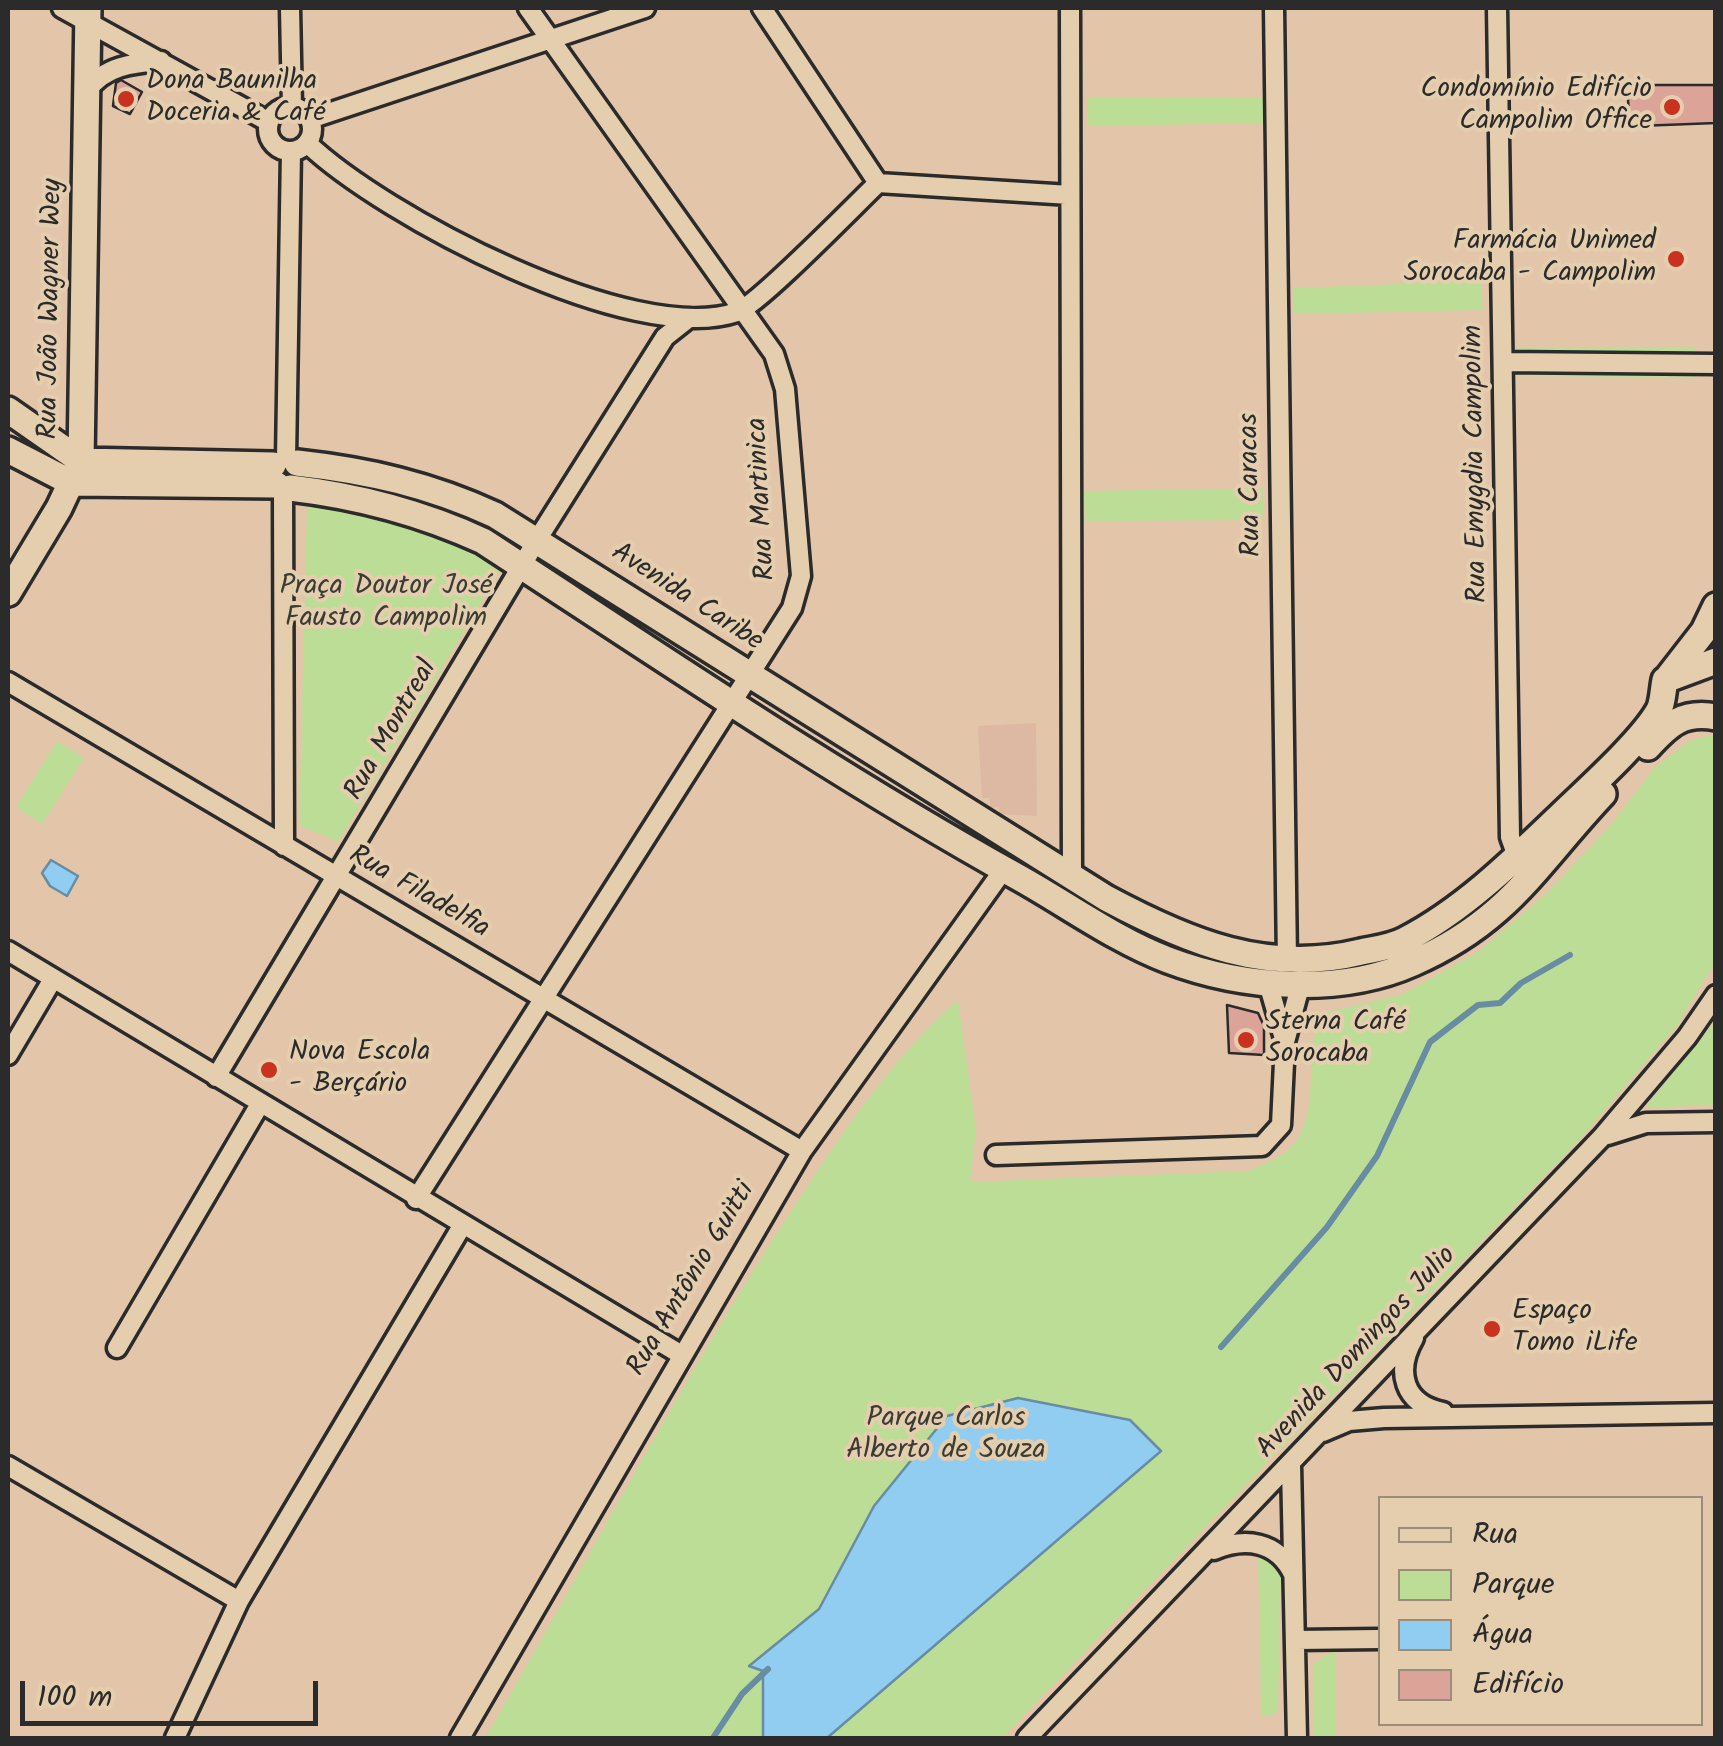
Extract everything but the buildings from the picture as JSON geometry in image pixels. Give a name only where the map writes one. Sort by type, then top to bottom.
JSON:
[{"type":"street","points":[[62,8],[88,14],[269,122]]},
{"type":"street","points":[[290,8],[292,106]]},
{"type":"street","name":"Rua Martinica","points":[[416,1199],[792,608],[801,576],[786,389],[774,354],[740,312],[528,8]]},
{"type":"street","points":[[310,119],[645,8]]},
{"type":"street","points":[[762,8],[878,183]]},
{"type":"street","points":[[1070,8],[1072,876]]},
{"type":"street","name":"Rua Caracas","points":[[996,1156],[1262,1146],[1281,1126],[1285,1042],[1294,972],[1274,8]]},
{"type":"street","name":"Rua Emygdia Campolim","points":[[1497,8],[1510,837],[1516,858]]},
{"type":"street","name":"Rua João Wagner Wey","points":[[8,593],[76,472],[88,14]]},
{"type":"street","points":[[86,91],[95,78],[117,67],[162,61]]},
{"type":"street","points":[[284,846],[284,475],[299,147],[312,133],[310,119],[292,106]]},
{"type":"street","points":[[292,106],[278,110],[269,122],[273,143],[299,147],[470,251],[572,294],[655,314],[690,318],[740,312],[878,183],[1070,194]]},
{"type":"street","name":"Rua Montreal","points":[[216,1077],[338,879],[537,540],[665,337],[690,318]]},
{"type":"street","points":[[1504,362],[1716,364]]},
{"type":"street","points":[[8,410],[76,472]]},
{"type":"street","name":"Avenida Caribe","points":[[8,450],[76,472],[284,475],[370,471],[436,488],[537,540],[1018,844],[1177,936],[1332,984],[1410,964],[1463,937],[1532,881],[1596,801],[1669,724],[1685,716],[1716,718]]},
{"type":"street","name":"Avenida Caribe","points":[[284,475],[428,516],[483,541],[732,701],[1030,884],[1168,960],[1268,983],[1331,960],[1401,942],[1448,914],[1516,858],[1591,786],[1659,709],[1665,680],[1704,631],[1716,606]]},
{"type":"street","points":[[1665,680],[1716,661]]},
{"type":"street","name":"Rua Filadelfia","points":[[8,682],[802,1151]]},
{"type":"street","points":[[1030,884],[1044,879],[1065,831],[1072,798]]},
{"type":"street","points":[[1003,868],[1002,852],[1018,844]]},
{"type":"street","points":[[1516,858],[1532,881]]},
{"type":"street","name":"Rua Antônio Guitti","points":[[460,1738],[680,1354],[802,1151],[1003,868]]},
{"type":"street","points":[[8,951],[680,1354]]},
{"type":"street","points":[[8,1055],[53,979]]},
{"type":"street","name":"Rua Caracas","points":[[1268,983],[1285,1042]]},
{"type":"street","name":"Avenida Domingos Julio","points":[[1027,1738],[1601,1138],[1688,1037],[1716,995]]},
{"type":"street","points":[[117,1348],[260,1104]]},
{"type":"street","points":[[1601,1138],[1646,1123],[1716,1122]]},
{"type":"street","points":[[176,1738],[238,1601],[462,1226]]},
{"type":"street","points":[[1425,1320],[1402,1368],[1412,1396],[1438,1411],[1490,1418]]},
{"type":"street","points":[[1310,1440],[1348,1421],[1716,1413]]},
{"type":"street","points":[[1291,1465],[1297,1738]]},
{"type":"street","points":[[8,1466],[238,1601]]},
{"type":"street","points":[[1209,1552],[1239,1542],[1255,1543],[1279,1554],[1293,1574]]},
{"type":"street","points":[[1296,1640],[1378,1639]]},
{"type":"shaded area","points":[[1036,723],[1037,816],[999,814],[999,807],[990,808],[990,798],[982,798],[978,726]]},
{"type":"green space","points":[[1087,98],[1267,98],[1266,123],[1088,126]]},
{"type":"green space","points":[[1481,281],[1483,310],[1294,314],[1293,288]]},
{"type":"green space","points":[[1516,347],[1695,348],[1695,378],[1518,376]]},
{"type":"green space","points":[[1263,488],[1263,520],[1085,521],[1084,491]]},
{"type":"green space","name":"Praça Doutor José Fausto Campolim","points":[[307,506],[430,534],[501,569],[338,842],[299,825]]},
{"type":"green space","name":"Parque Carlos Alberto de Souza","points":[[1713,735],[1715,962],[1678,1024],[1580,1139],[1002,1738],[485,1738],[662,1425],[773,1239],[881,1083],[958,1000],[976,1131],[970,1182],[1247,1171],[1283,1154],[1304,1125],[1316,1029],[1323,1013],[1401,995],[1478,952],[1549,891],[1610,826],[1655,767],[1691,740]]},
{"type":"green space","points":[[57,741],[84,758],[42,824],[16,807]]},
{"type":"green space","points":[[1715,1022],[1715,1105],[1647,1108],[1647,1105]]},
{"type":"green space","points":[[1258,1551],[1270,1555],[1281,1568],[1278,1713],[1261,1717]]},
{"type":"green space","points":[[1335,1650],[1335,1738],[1314,1738],[1313,1664]]},
{"type":"water","points":[[51,860],[78,876],[67,896],[50,886],[42,873]]},
{"type":"water","points":[[1018,1398],[1130,1420],[1161,1451],[827,1738],[763,1738],[763,1671],[749,1666],[819,1609],[874,1506],[947,1416]]},
{"type":"waterway","points":[[1221,1347],[1327,1227],[1377,1156],[1430,1042],[1478,1005],[1500,1003],[1521,983],[1570,955]]},
{"type":"waterway","points":[[713,1738],[742,1694],[768,1669]]},
{"type":"place","name":"Dona Baunilha Doceria & Café","points":[[126,99]]},
{"type":"place","name":"Condomínio Edifício Campolim Office","points":[[1672,107]]},
{"type":"place","name":"Farmácia Unimed Sorocaba - Campolim","points":[[1676,259]]},
{"type":"place","name":"Sterna Café Sorocaba","points":[[1246,1040]]},
{"type":"place","name":"Nova Escola - Berçário","points":[[269,1070]]},
{"type":"place","name":"Espaço Tomo iLife","points":[[1492,1329]]}]
